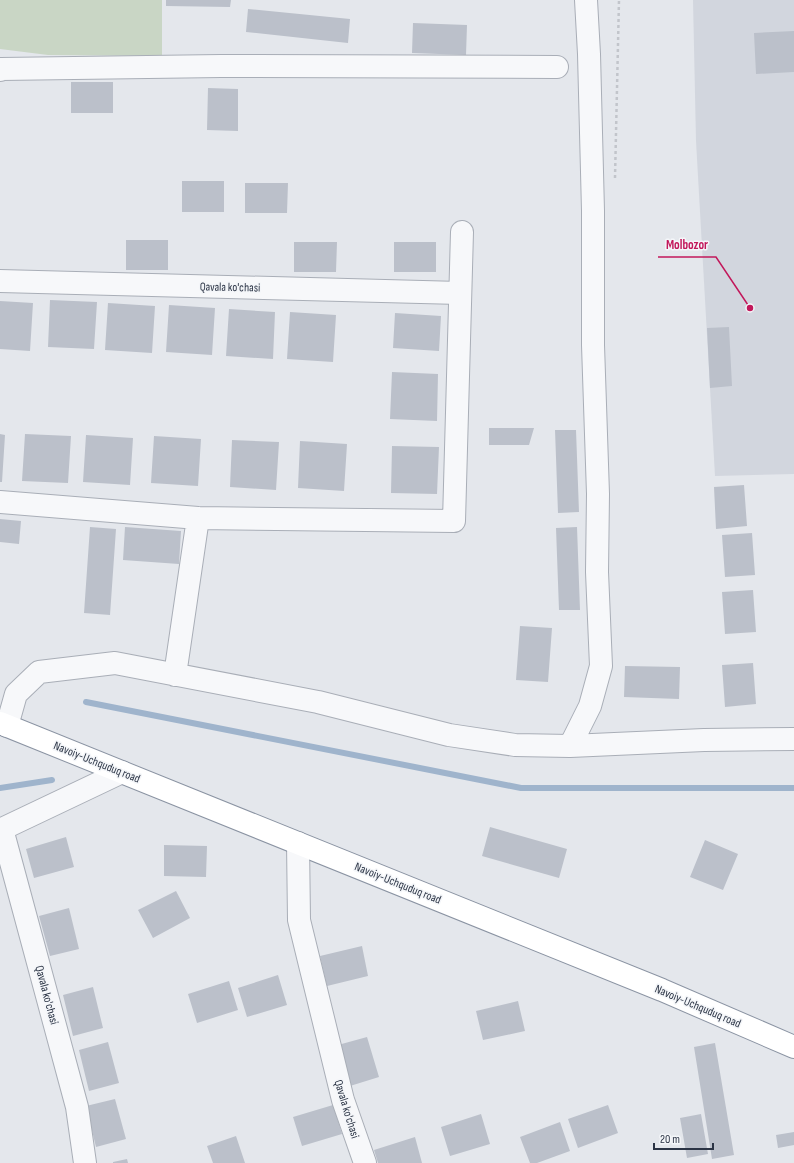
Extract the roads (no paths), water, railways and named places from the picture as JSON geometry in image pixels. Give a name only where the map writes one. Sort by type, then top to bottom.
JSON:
[{"type":"highway","name":"Navoiy-Uchquduq road","points":[[4,725],[662,990],[794,1047]]},
{"type":"street","points":[[570,746],[590,706],[601,666],[597,572],[598,494],[593,345],[593,211],[589,54],[586,0]]},
{"type":"street","points":[[0,70],[221,66],[557,67]]},
{"type":"street","points":[[0,502],[198,518],[454,521],[462,232]]},
{"type":"street","name":"Qavala ko'chasi","points":[[0,281],[460,293]]},
{"type":"street","points":[[175,675],[198,518]]},
{"type":"street","points":[[4,725],[16,694],[39,672],[115,663],[318,702],[449,736],[515,745],[570,746],[704,740],[794,739]]},
{"type":"street","points":[[1,830],[122,772]]},
{"type":"street","name":"Qavala ko'chasi","points":[[1,830],[77,1107],[85,1163]]},
{"type":"street","name":"Qavala ko'chasi","points":[[298,843],[299,920],[343,1100],[365,1163]]},
{"type":"waterway","points":[[86,702],[521,788],[794,788]]},
{"type":"waterway","points":[[0,788],[52,780]]},
{"type":"place","name":"Molbozor","points":[[750,308]]}]
